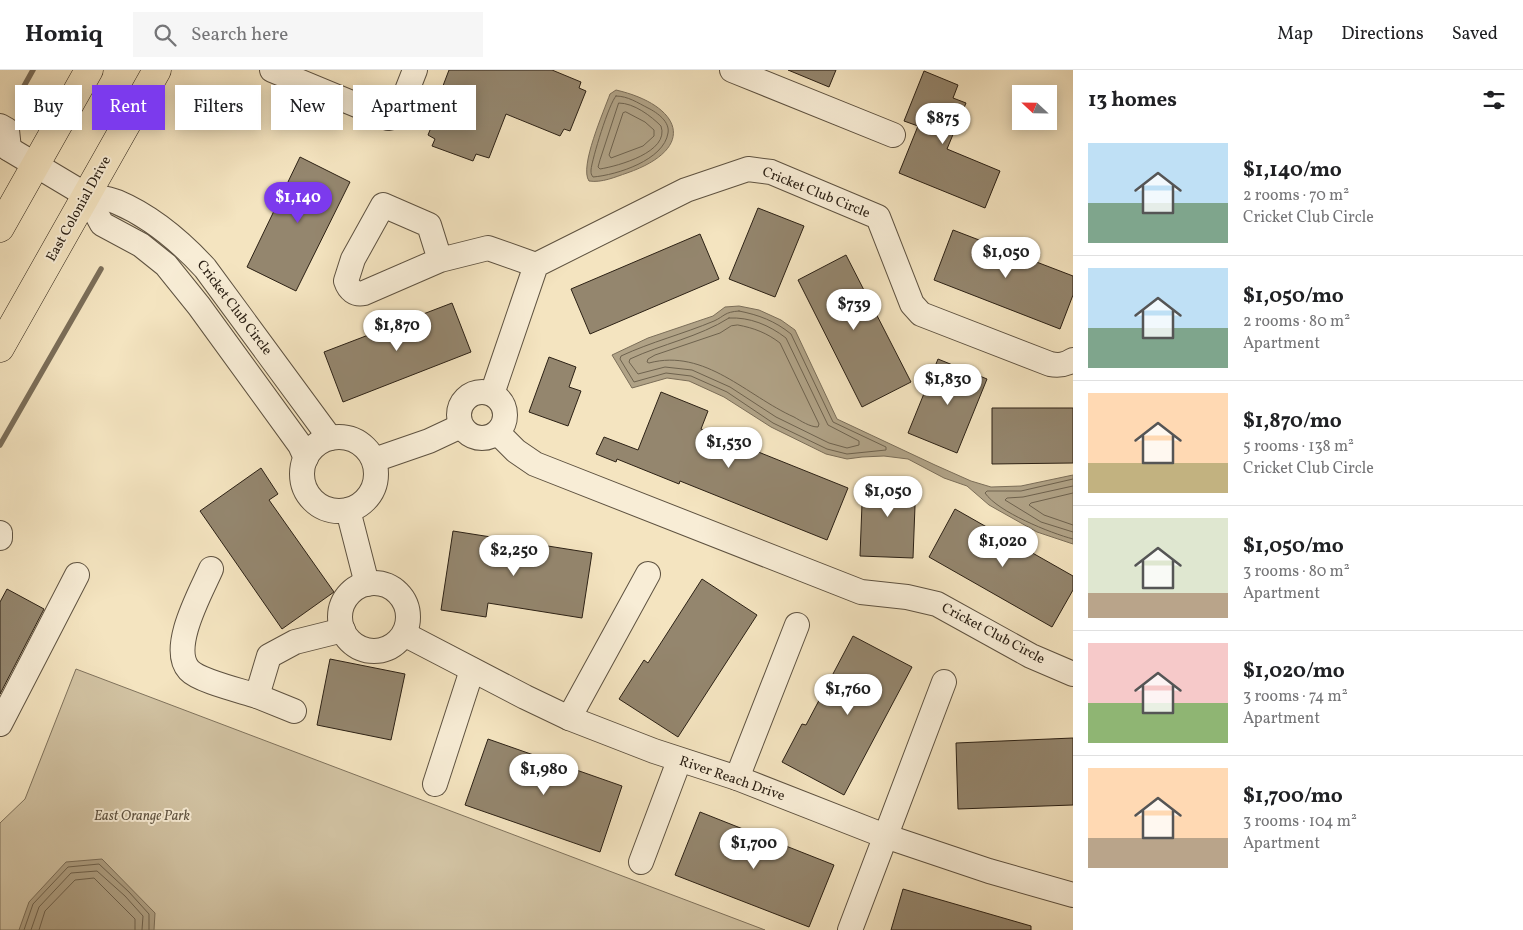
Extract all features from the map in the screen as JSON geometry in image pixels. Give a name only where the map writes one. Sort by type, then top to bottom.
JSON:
[{"type":"highway","points":[[0,228],[89,70]]},
{"type":"highway","name":"East Colonial Drive","points":[[0,348],[157,70]]},
{"type":"street","points":[[272,70],[388,118],[397,116],[415,70]]},
{"type":"street","points":[[732,70],[893,135]]},
{"type":"street","points":[[0,126],[7,130],[4,151],[86,195],[102,224],[140,245],[166,265],[177,277],[300,445],[306,458]]},
{"type":"street","name":"Cricket Club Circle","points":[[536,265],[686,190],[735,172],[758,169],[771,172],[878,217],[912,304],[921,314],[1050,364],[1058,366],[1073,360]]},
{"type":"street","name":"Cricket Club Circle","points":[[86,195],[116,201],[164,230],[189,251],[205,268],[330,438]]},
{"type":"street","points":[[440,260],[488,248],[536,265],[492,394]]},
{"type":"street","points":[[477,393],[492,394],[500,400],[504,409],[504,424],[498,433],[490,437],[477,438],[466,433],[461,426],[458,415],[464,401],[477,393]]},
{"type":"street","points":[[374,460],[429,441],[461,426]]},
{"type":"street","name":"Cricket Club Circle","points":[[498,433],[516,451],[535,464],[861,592],[907,597],[937,604],[952,610],[1030,656],[1073,674]]},
{"type":"street","points":[[330,438],[352,439],[365,448],[374,460],[376,472],[372,491],[359,505],[348,510],[329,509],[312,499],[303,482],[306,458],[314,448],[330,438]]},
{"type":"street","points":[[348,510],[367,584]]},
{"type":"street","points":[[0,533],[0,538]]},
{"type":"street","points":[[211,569],[185,631],[182,654],[189,670],[200,677],[258,696],[294,711]]},
{"type":"street","points":[[569,718],[648,574]]},
{"type":"street","points":[[0,724],[78,575]]},
{"type":"street","points":[[367,584],[383,584],[401,595],[408,614],[404,634],[390,648],[373,651],[357,647],[349,640],[343,630],[340,619],[344,603],[351,593],[367,584]]},
{"type":"street","points":[[737,778],[797,625]]},
{"type":"street","points":[[258,696],[269,656],[295,642],[343,630]]},
{"type":"street","name":"River Reach Drive","points":[[404,634],[569,718],[679,761],[737,778],[885,836],[988,871],[1073,894]]},
{"type":"street","points":[[434,784],[472,670]]},
{"type":"street","points":[[850,930],[944,682]]},
{"type":"street","points":[[640,862],[679,761]]},
{"type":"green space","name":"East Orange Park","points":[[76,669],[765,930],[0,930],[0,823],[25,799]]},
{"type":"water","points":[[616,90],[638,97],[655,106],[667,116],[673,128],[672,140],[665,152],[650,163],[608,179],[589,181],[587,164],[590,152],[610,94]]},
{"type":"water","points":[[739,306],[759,310],[781,320],[795,330],[837,419],[971,481],[991,487],[1021,486],[1073,475],[1073,544],[1037,532],[989,505],[967,486],[944,478],[908,459],[884,456],[847,459],[826,454],[771,427],[724,397],[689,381],[667,378],[632,388],[612,355],[648,338],[713,316],[725,307]]},
{"type":"water","points":[[102,859],[155,913],[154,930],[19,930],[29,902],[66,862]]},
{"type":"building","points":[[449,70],[552,70],[581,82],[579,88],[586,91],[570,131],[564,129],[560,136],[506,114],[489,158],[476,154],[473,161],[432,146],[435,139],[428,135],[430,130],[476,130],[476,85],[443,85]]},
{"type":"building","points":[[788,70],[836,70],[829,87]]},
{"type":"building","points":[[924,71],[958,85],[953,98],[966,103],[947,149],[1000,171],[985,208],[899,173],[918,126],[904,121]]},
{"type":"building","points":[[300,157],[350,182],[296,291],[247,267]]},
{"type":"building","points":[[758,208],[804,226],[775,297],[729,279]]},
{"type":"building","points":[[953,230],[1073,276],[1073,295],[1060,329],[934,280]]},
{"type":"building","points":[[700,234],[719,279],[590,334],[571,289]]},
{"type":"building","points":[[846,255],[911,382],[862,407],[798,280]]},
{"type":"building","points":[[452,303],[471,352],[343,402],[324,352]]},
{"type":"building","points":[[549,357],[576,367],[569,387],[581,391],[568,426],[529,412]]},
{"type":"building","points":[[938,359],[987,379],[957,453],[908,433]]},
{"type":"building","points":[[661,392],[708,411],[701,429],[848,488],[827,540],[680,481],[679,484],[617,459],[616,462],[596,454],[604,437],[638,450]]},
{"type":"building","points":[[992,408],[1073,408],[1073,463],[992,464]]},
{"type":"building","points":[[261,468],[278,494],[269,500],[334,592],[282,629],[200,511]]},
{"type":"building","points":[[863,478],[916,480],[913,558],[860,556]]},
{"type":"building","points":[[955,509],[1073,576],[1073,590],[1052,627],[929,557]]},
{"type":"building","points":[[453,531],[592,553],[582,618],[488,603],[486,617],[441,610]]},
{"type":"building","points":[[702,579],[757,615],[678,737],[619,699],[644,660],[648,663]]},
{"type":"building","points":[[7,589],[44,609],[0,694],[0,602]]},
{"type":"building","points":[[853,636],[912,667],[844,795],[782,762],[802,724],[806,725]]},
{"type":"building","points":[[330,659],[405,674],[391,740],[317,725]]},
{"type":"building","points":[[1073,738],[1073,805],[958,809],[956,743]]},
{"type":"building","points":[[488,739],[622,786],[600,852],[465,805]]},
{"type":"building","points":[[700,812],[834,865],[809,927],[675,875]]},
{"type":"building","points":[[903,889],[1031,926],[1031,930],[891,930]]},
{"type":"waterway","points":[[25,85],[33,70]]},
{"type":"waterway","points":[[0,445],[101,269]]}]
